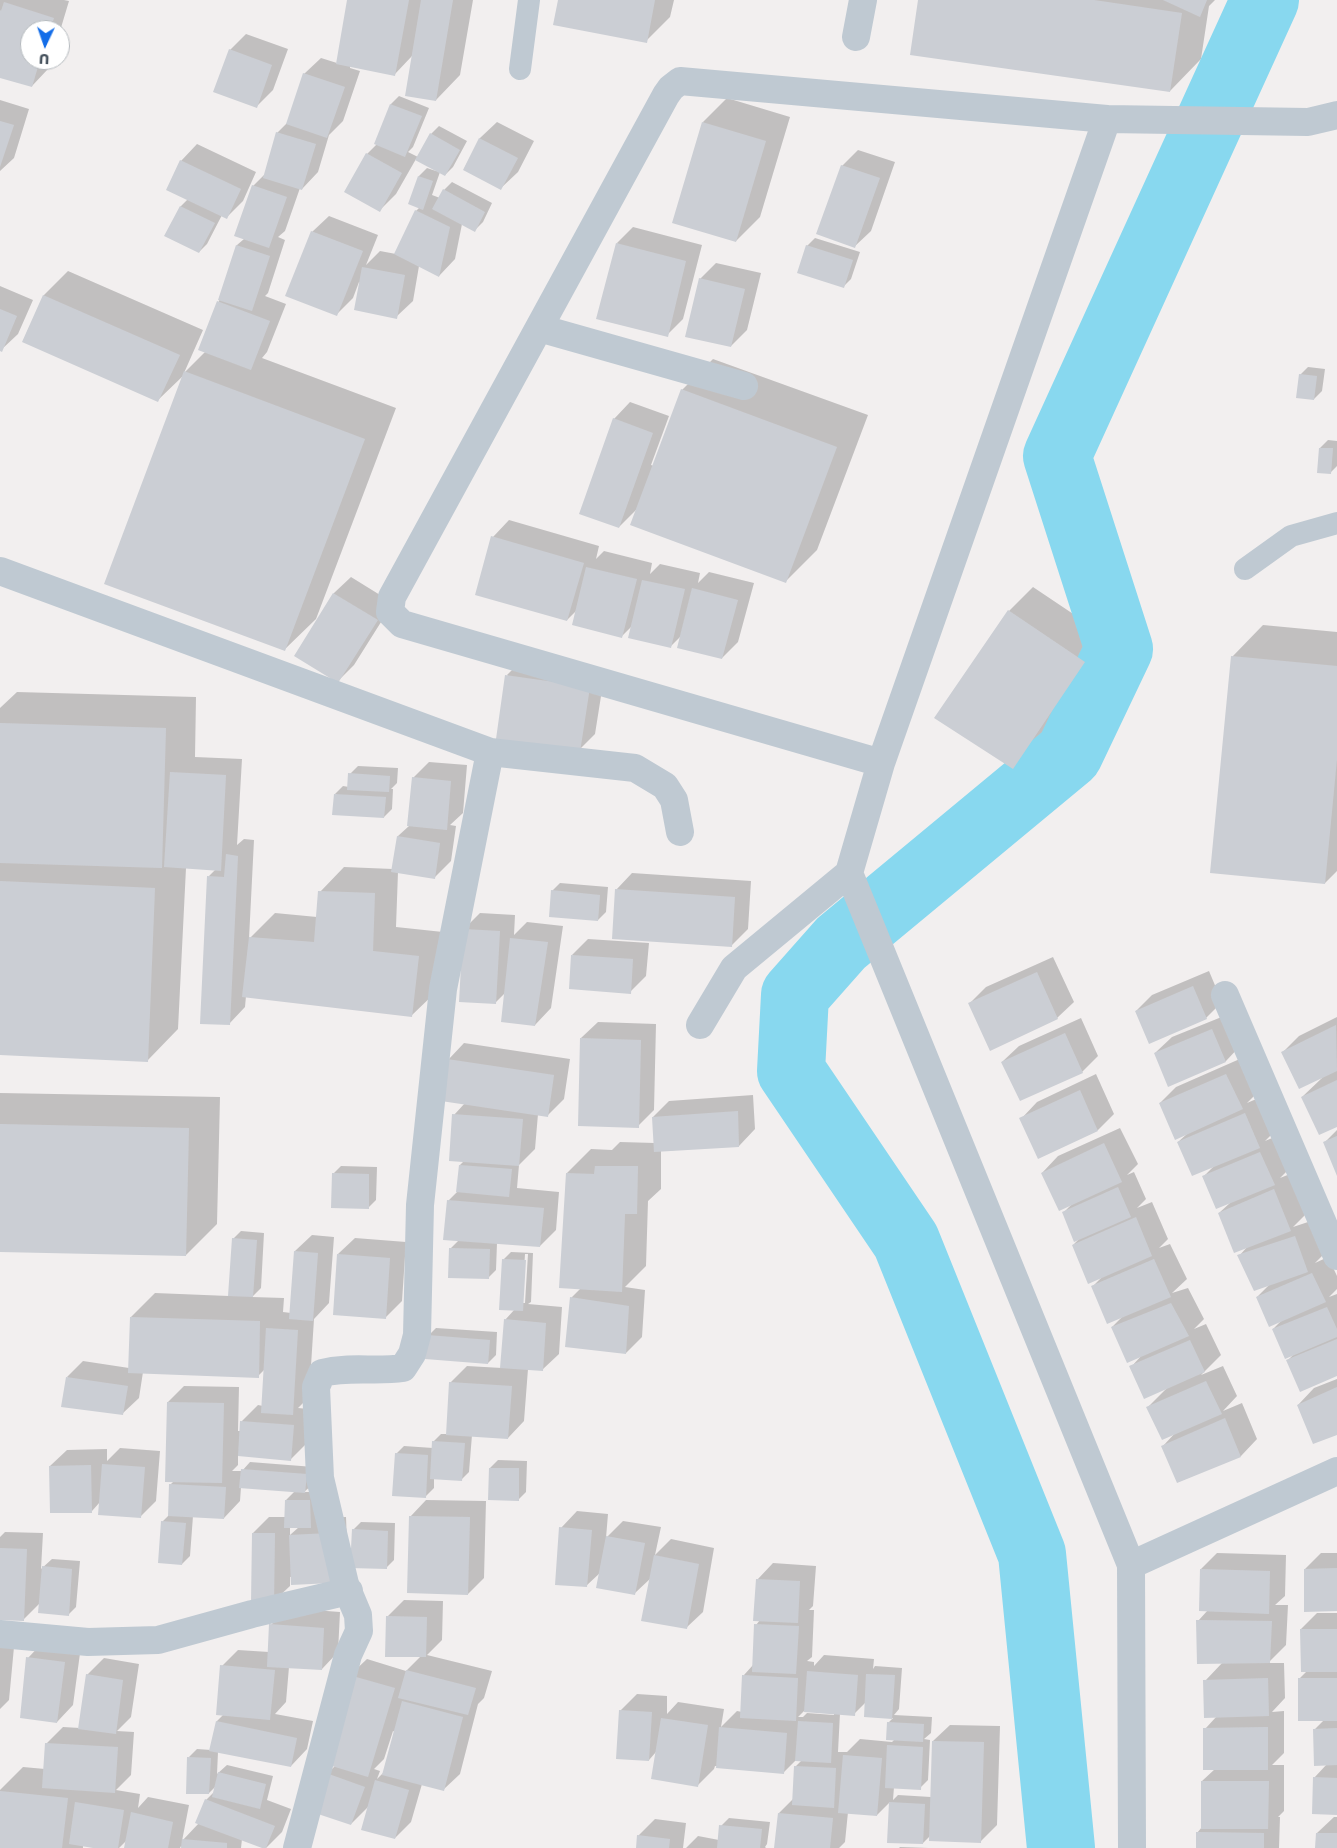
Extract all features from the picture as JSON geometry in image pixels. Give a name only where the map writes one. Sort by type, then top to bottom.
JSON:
[{"type":"street","points":[[856,37],[863,0]]},
{"type":"street","points":[[881,763],[402,624],[390,612],[392,597],[671,88],[680,81],[1107,119],[1308,122],[1337,114]]},
{"type":"street","points":[[1107,119],[881,763],[853,883],[1131,1565],[1132,1848]]},
{"type":"street","points":[[539,328],[744,386]]},
{"type":"street","points":[[0,571],[490,752],[635,768],[665,786],[674,800],[680,832]]},
{"type":"street","points":[[297,1848],[348,1655],[359,1632],[358,1614],[345,1584],[320,1478],[316,1387],[322,1373],[336,1369],[384,1371],[404,1368],[412,1354],[417,1335],[420,1205],[443,989],[490,752]]},
{"type":"street","points":[[700,1025],[734,968],[853,883]]},
{"type":"street","points":[[1226,996],[1337,1256]]},
{"type":"street","points":[[1131,1565],[1337,1471]]},
{"type":"street","points":[[0,1634],[88,1642],[158,1640],[252,1614],[349,1591]]},
{"type":"lane","points":[[520,69],[529,0]]},
{"type":"lane","points":[[1245,569],[1291,536],[1336,527]]},
{"type":"building","points":[[347,0],[409,0],[395,76],[336,64]]},
{"type":"building","points":[[421,0],[453,0],[436,101],[405,96]]},
{"type":"building","points":[[558,0],[655,0],[647,43],[553,25]]},
{"type":"building","points":[[918,0],[1094,0],[1182,13],[1170,92],[910,55]]},
{"type":"building","points":[[1163,0],[1207,0],[1200,17]]},
{"type":"building","points":[[4,2],[54,18],[53,20],[20,20],[20,70],[37,70],[32,87],[0,78],[1,11]]},
{"type":"building","points":[[229,49],[272,65],[257,108],[213,92]]},
{"type":"building","points":[[303,73],[345,87],[327,138],[286,124]]},
{"type":"building","points":[[390,104],[422,116],[405,157],[374,144]]},
{"type":"building","points":[[0,121],[14,125],[0,167]]},
{"type":"building","points":[[702,122],[766,141],[736,242],[672,223]]},
{"type":"building","points":[[276,132],[316,144],[302,190],[263,178]]},
{"type":"building","points":[[430,133],[460,150],[445,176],[415,160]]},
{"type":"building","points":[[479,138],[518,158],[501,190],[463,170]]},
{"type":"building","points":[[366,153],[402,173],[380,212],[344,192]]},
{"type":"building","points":[[180,160],[241,189],[227,219],[166,190]]},
{"type":"building","points":[[841,165],[880,178],[855,248],[816,234]]},
{"type":"building","points":[[418,176],[433,181],[423,210],[408,204]]},
{"type":"building","points":[[252,185],[287,197],[269,248],[234,236]]},
{"type":"building","points":[[443,189],[485,212],[475,232],[432,209]]},
{"type":"building","points":[[180,206],[215,223],[199,253],[164,236]]},
{"type":"building","points":[[415,210],[450,227],[439,277],[394,254]]},
{"type":"building","points":[[311,231],[363,251],[337,316],[285,296]]},
{"type":"building","points":[[616,243],[686,261],[668,337],[596,319]]},
{"type":"building","points":[[236,245],[270,256],[252,311],[218,300]]},
{"type":"building","points":[[806,245],[853,260],[844,288],[797,273]]},
{"type":"building","points":[[362,267],[405,275],[397,319],[354,310]]},
{"type":"building","points":[[699,278],[745,289],[731,347],[685,337]]},
{"type":"building","points":[[43,295],[180,355],[158,402],[22,342]]},
{"type":"building","points":[[217,301],[270,321],[251,370],[198,350]]},
{"type":"building","points":[[0,309],[17,316],[2,352],[0,351]]},
{"type":"building","points":[[184,371],[365,439],[285,651],[104,584]]},
{"type":"building","points":[[1299,374],[1317,376],[1314,400],[1296,398]]},
{"type":"building","points":[[681,389],[837,447],[786,583],[630,525]]},
{"type":"building","points":[[613,418],[653,433],[619,528],[579,514]]},
{"type":"building","points":[[1319,448],[1333,448],[1331,474],[1317,473]]},
{"type":"building","points":[[491,536],[584,563],[567,621],[475,595]]},
{"type":"building","points":[[586,567],[637,579],[622,638],[572,625]]},
{"type":"building","points":[[642,580],[685,589],[671,648],[628,638]]},
{"type":"building","points":[[692,588],[738,600],[722,659],[677,648]]},
{"type":"building","points":[[333,593],[378,620],[338,683],[294,656]]},
{"type":"building","points":[[1008,610],[1085,662],[1013,769],[934,718]]},
{"type":"building","points":[[1231,656],[1337,666],[1337,759],[1325,884],[1210,873]]},
{"type":"building","points":[[505,675],[590,687],[580,752],[496,739]]},
{"type":"building","points":[[0,723],[166,728],[162,868],[0,863]]},
{"type":"building","points":[[170,772],[226,775],[221,871],[164,867]]},
{"type":"building","points":[[348,773],[390,776],[389,792],[347,790]]},
{"type":"building","points":[[412,777],[451,781],[447,830],[407,826]]},
{"type":"building","points":[[334,794],[386,797],[384,818],[332,815]]},
{"type":"building","points":[[397,836],[440,843],[435,879],[391,872]]},
{"type":"building","points":[[226,854],[238,856],[230,1025],[200,1024],[207,876],[224,877]]},
{"type":"building","points":[[0,881],[155,888],[148,1062],[0,1055]]},
{"type":"building","points":[[615,889],[735,897],[732,947],[612,939]]},
{"type":"building","points":[[551,890],[600,895],[598,921],[549,917]]},
{"type":"building","points":[[318,891],[375,893],[373,951],[419,956],[412,1017],[242,997],[249,937],[314,942]]},
{"type":"building","points":[[463,929],[500,931],[496,1004],[459,1002]]},
{"type":"building","points":[[510,938],[548,942],[535,1026],[501,1022]]},
{"type":"building","points":[[571,955],[633,959],[631,994],[569,989]]},
{"type":"building","points":[[1037,972],[1058,1019],[990,1051],[968,1003]]},
{"type":"building","points":[[1193,986],[1207,1019],[1149,1044],[1135,1011]]},
{"type":"building","points":[[1336,1025],[1337,1071],[1299,1089],[1281,1052]]},
{"type":"building","points":[[1212,1029],[1226,1062],[1168,1087],[1154,1053]]},
{"type":"building","points":[[1065,1033],[1083,1073],[1020,1101],[1001,1062]]},
{"type":"building","points":[[580,1038],[641,1040],[639,1128],[578,1126]]},
{"type":"building","points":[[447,1059],[554,1075],[548,1117],[441,1101]]},
{"type":"building","points":[[1226,1074],[1243,1109],[1175,1140],[1159,1103]]},
{"type":"building","points":[[1337,1080],[1337,1127],[1319,1135],[1301,1097]]},
{"type":"building","points":[[1080,1090],[1098,1131],[1038,1159],[1019,1118]]},
{"type":"building","points":[[738,1111],[739,1147],[654,1152],[652,1117]]},
{"type":"building","points":[[1245,1113],[1260,1148],[1192,1176],[1177,1142]]},
{"type":"building","points":[[452,1114],[523,1119],[519,1166],[449,1161]]},
{"type":"building","points":[[0,1124],[189,1128],[186,1256],[0,1252]]},
{"type":"building","points":[[1337,1136],[1337,1176],[1323,1142]]},
{"type":"building","points":[[1104,1143],[1122,1182],[1059,1211],[1041,1173]]},
{"type":"building","points":[[1260,1152],[1275,1185],[1216,1209],[1202,1176]]},
{"type":"building","points":[[459,1165],[512,1169],[509,1197],[456,1192]]},
{"type":"building","points":[[595,1166],[638,1166],[637,1214],[625,1214],[622,1292],[559,1288],[566,1173],[594,1174]]},
{"type":"building","points":[[332,1173],[369,1174],[369,1209],[331,1208]]},
{"type":"building","points":[[1118,1187],[1131,1217],[1074,1242],[1062,1212]]},
{"type":"building","points":[[1274,1189],[1291,1231],[1234,1253],[1218,1213]]},
{"type":"building","points":[[447,1200],[544,1208],[540,1247],[443,1240]]},
{"type":"building","points":[[1136,1217],[1152,1256],[1088,1284],[1072,1245]]},
{"type":"building","points":[[1295,1236],[1308,1272],[1254,1291],[1237,1255]]},
{"type":"building","points":[[232,1238],[257,1240],[253,1297],[228,1296]]},
{"type":"building","points":[[449,1248],[490,1249],[489,1279],[448,1278]]},
{"type":"building","points":[[294,1251],[318,1253],[313,1321],[289,1319]]},
{"type":"building","points":[[337,1254],[390,1258],[386,1319],[333,1315]]},
{"type":"building","points":[[502,1259],[526,1260],[523,1311],[499,1310]]},
{"type":"building","points":[[1154,1259],[1171,1297],[1107,1324],[1091,1286]]},
{"type":"building","points":[[1312,1273],[1326,1302],[1269,1327],[1256,1297]]},
{"type":"building","points":[[570,1297],[629,1306],[626,1354],[565,1347]]},
{"type":"building","points":[[1171,1303],[1189,1336],[1127,1363],[1111,1327]]},
{"type":"building","points":[[1327,1307],[1337,1329],[1337,1337],[1285,1359],[1272,1329]]},
{"type":"building","points":[[130,1317],[260,1321],[259,1378],[128,1373]]},
{"type":"building","points":[[504,1319],[546,1323],[543,1371],[500,1368]]},
{"type":"building","points":[[266,1328],[298,1330],[293,1415],[261,1413]]},
{"type":"building","points":[[427,1335],[490,1340],[488,1364],[425,1359]]},
{"type":"building","points":[[1337,1339],[1337,1376],[1300,1392],[1286,1360]]},
{"type":"building","points":[[1190,1340],[1205,1372],[1144,1399],[1129,1366]]},
{"type":"building","points":[[66,1377],[128,1386],[123,1415],[61,1407]]},
{"type":"building","points":[[1206,1381],[1222,1414],[1162,1440],[1146,1407]]},
{"type":"building","points":[[449,1382],[512,1386],[508,1439],[446,1435]]},
{"type":"building","points":[[1337,1387],[1337,1435],[1313,1444],[1297,1405]]},
{"type":"building","points":[[167,1402],[224,1403],[222,1483],[165,1482]]},
{"type":"building","points":[[1225,1418],[1241,1457],[1177,1483],[1161,1446]]},
{"type":"building","points":[[240,1421],[294,1425],[291,1461],[238,1456]]},
{"type":"building","points":[[432,1441],[465,1443],[462,1481],[430,1479]]},
{"type":"building","points":[[395,1453],[428,1455],[426,1498],[392,1496]]},
{"type":"building","points":[[102,1464],[145,1467],[141,1518],[98,1515]]},
{"type":"building","points":[[91,1465],[92,1513],[50,1513],[49,1466]]},
{"type":"building","points":[[489,1468],[519,1468],[519,1501],[488,1500]]},
{"type":"building","points":[[241,1469],[307,1474],[305,1493],[239,1488]]},
{"type":"building","points":[[169,1484],[226,1487],[224,1519],[168,1516]]},
{"type":"building","points":[[285,1500],[310,1500],[311,1528],[284,1528]]},
{"type":"building","points":[[409,1516],[470,1517],[468,1595],[407,1593]]},
{"type":"building","points":[[161,1521],[186,1523],[182,1565],[158,1563]]},
{"type":"building","points":[[559,1527],[592,1530],[587,1587],[555,1585]]},
{"type":"building","points":[[352,1529],[388,1531],[387,1569],[350,1568]]},
{"type":"building","points":[[252,1533],[275,1533],[274,1603],[251,1603]]},
{"type":"building","points":[[330,1533],[332,1583],[291,1585],[289,1535]]},
{"type":"building","points":[[606,1536],[645,1543],[635,1595],[596,1588]]},
{"type":"building","points":[[0,1548],[27,1549],[24,1621],[0,1620]]},
{"type":"building","points":[[654,1555],[699,1564],[687,1629],[641,1621]]},
{"type":"building","points":[[42,1566],[72,1569],[69,1616],[38,1613]]},
{"type":"building","points":[[1337,1568],[1337,1611],[1304,1612],[1304,1569]]},
{"type":"building","points":[[1200,1569],[1270,1571],[1269,1614],[1199,1611]]},
{"type":"building","points":[[756,1579],[800,1581],[798,1623],[753,1621]]},
{"type":"building","points":[[386,1616],[427,1617],[426,1657],[385,1657]]},
{"type":"building","points":[[1196,1620],[1272,1621],[1270,1663],[1197,1664]]},
{"type":"building","points":[[269,1624],[324,1628],[322,1670],[267,1667]]},
{"type":"building","points":[[754,1624],[799,1626],[796,1674],[752,1672]]},
{"type":"building","points":[[1300,1629],[1337,1629],[1337,1672],[1301,1672]]},
{"type":"building","points":[[26,1657],[65,1662],[57,1723],[20,1718]]},
{"type":"building","points":[[220,1665],[275,1670],[270,1720],[216,1715]]},
{"type":"building","points":[[406,1670],[476,1688],[468,1715],[398,1698]]},
{"type":"building","points":[[807,1671],[858,1675],[855,1716],[804,1712]]},
{"type":"building","points":[[86,1674],[123,1680],[116,1734],[78,1729]]},
{"type":"building","points":[[866,1674],[895,1675],[892,1719],[864,1717]]},
{"type":"building","points":[[349,1675],[395,1688],[368,1777],[322,1763]]},
{"type":"building","points":[[742,1675],[798,1678],[796,1721],[740,1718]]},
{"type":"building","points":[[1268,1678],[1269,1716],[1204,1718],[1203,1680]]},
{"type":"building","points":[[1298,1678],[1337,1678],[1337,1721],[1298,1721]]},
{"type":"building","points":[[402,1701],[463,1717],[444,1791],[382,1775]]},
{"type":"building","points":[[619,1710],[652,1712],[649,1761],[616,1759]]},
{"type":"building","points":[[661,1718],[708,1725],[698,1787],[651,1779]]},
{"type":"building","points":[[216,1721],[297,1738],[291,1767],[209,1751]]},
{"type":"building","points":[[798,1721],[833,1723],[831,1763],[795,1761]]},
{"type":"building","points":[[887,1722],[924,1724],[923,1742],[886,1740]]},
{"type":"building","points":[[719,1727],[787,1733],[784,1774],[716,1768]]},
{"type":"building","points":[[1268,1727],[1268,1770],[1203,1770],[1203,1728]]},
{"type":"building","points":[[1337,1728],[1337,1765],[1314,1766],[1313,1729]]},
{"type":"building","points":[[932,1741],[984,1742],[981,1843],[929,1841]]},
{"type":"building","points":[[45,1743],[118,1747],[115,1793],[42,1788]]},
{"type":"building","points":[[887,1745],[923,1747],[921,1790],[885,1788]]},
{"type":"building","points":[[843,1755],[882,1758],[877,1816],[838,1813]]},
{"type":"building","points":[[187,1757],[211,1758],[209,1794],[186,1794]]},
{"type":"building","points":[[794,1766],[836,1768],[834,1808],[792,1805]]},
{"type":"building","points":[[218,1772],[266,1784],[260,1809],[212,1797]]},
{"type":"building","points":[[326,1773],[365,1787],[351,1825],[312,1812]]},
{"type":"building","points":[[1313,1777],[1337,1778],[1337,1815],[1312,1814]]},
{"type":"building","points":[[375,1780],[409,1790],[395,1839],[361,1830]]},
{"type":"building","points":[[1201,1781],[1269,1781],[1268,1829],[1201,1829]]},
{"type":"building","points":[[0,1791],[68,1798],[62,1848],[0,1848]]},
{"type":"building","points":[[205,1799],[275,1826],[266,1848],[195,1823]]},
{"type":"building","points":[[75,1802],[124,1810],[118,1848],[93,1848],[69,1844]]},
{"type":"building","points":[[889,1802],[925,1804],[923,1844],[887,1843]]},
{"type":"building","points":[[131,1812],[173,1822],[168,1848],[124,1848]]},
{"type":"building","points":[[778,1813],[833,1818],[830,1848],[774,1848]]},
{"type":"building","points":[[719,1825],[762,1829],[760,1848],[717,1848]]},
{"type":"building","points":[[1196,1832],[1264,1833],[1264,1848],[1196,1848]]},
{"type":"building","points":[[1316,1833],[1337,1833],[1337,1848],[1315,1848]]},
{"type":"building","points":[[637,1835],[670,1839],[669,1848],[636,1848]]},
{"type":"building","points":[[182,1839],[227,1843],[227,1848],[181,1848]]},
{"type":"waterway","points":[[1061,1848],[1032,1554],[906,1241],[791,1071],[795,995],[841,943],[1069,754],[1119,649],[1057,456],[1265,0]]}]
